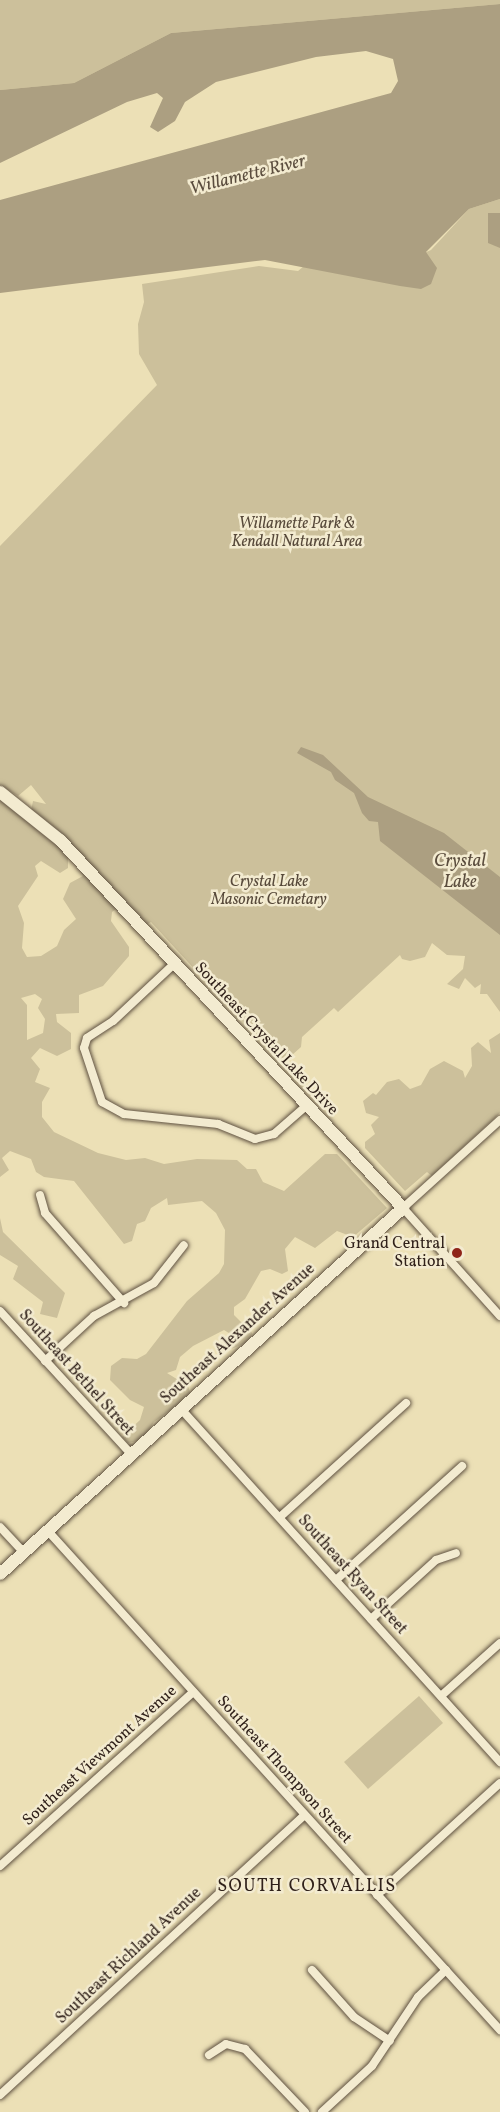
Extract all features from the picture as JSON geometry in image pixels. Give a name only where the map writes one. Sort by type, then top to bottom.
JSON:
[{"type":"street","name":"Southeast Crystal Lake Drive","points":[[0,792],[60,840],[403,1208],[500,1316]]},
{"type":"street","points":[[174,964],[114,1021],[87,1038],[84,1048],[102,1102],[124,1114],[218,1124],[255,1139],[274,1134],[306,1106]]},
{"type":"street","name":"Southeast Alexander Avenue","points":[[0,1575],[500,1120]]},
{"type":"street","points":[[40,1195],[45,1213],[124,1302]]},
{"type":"street","points":[[45,1361],[94,1316],[124,1302],[153,1283],[184,1245]]},
{"type":"street","name":"Southeast Bethel Street","points":[[0,1311],[131,1454]]},
{"type":"street","points":[[280,1517],[406,1402]]},
{"type":"street","name":"Southeast Ryan Street","points":[[181,1409],[500,1762]]},
{"type":"street","points":[[336,1580],[462,1466]]},
{"type":"street","points":[[0,1527],[24,1552]]},
{"type":"street","name":"Southeast Thompson Street","points":[[47,1530],[500,2030]]},
{"type":"street","points":[[371,1618],[436,1560],[456,1553]]},
{"type":"street","points":[[441,1696],[500,1643]]},
{"type":"street","name":"Southeast Viewmont Avenue","points":[[0,1866],[193,1692]]},
{"type":"street","points":[[377,1895],[500,1784]]},
{"type":"street","name":"Southeast Richland Avenue","points":[[0,2095],[304,1815]]},
{"type":"street","points":[[312,1970],[354,2017],[390,2041]]},
{"type":"street","points":[[322,2112],[372,2066],[418,1997],[446,1970]]},
{"type":"street","points":[[209,2055],[223,2045],[245,2049],[305,2112]]},
{"type":"green space","points":[[0,0],[500,0],[500,4],[171,33],[74,83],[0,90]]},
{"type":"green space","points":[[500,199],[500,1012],[487,994],[480,994],[481,984],[475,988],[465,978],[459,989],[447,984],[463,969],[465,956],[447,955],[432,943],[425,957],[410,961],[402,959],[400,955],[338,1012],[334,1008],[302,1037],[301,1047],[282,1064],[151,922],[139,929],[116,909],[112,912],[111,921],[129,947],[129,956],[103,986],[79,995],[79,1013],[56,1014],[57,1022],[71,1033],[71,1049],[57,1056],[40,1048],[31,1058],[40,1069],[35,1082],[50,1088],[42,1102],[42,1117],[54,1132],[98,1153],[126,1160],[145,1158],[164,1164],[197,1159],[237,1160],[247,1169],[256,1169],[263,1182],[284,1191],[325,1154],[337,1154],[387,1208],[353,1237],[337,1231],[315,1248],[295,1237],[285,1249],[288,1271],[282,1274],[270,1269],[261,1271],[245,1299],[234,1307],[234,1315],[252,1333],[250,1341],[229,1350],[232,1335],[224,1330],[193,1346],[180,1357],[176,1370],[167,1373],[188,1386],[191,1395],[154,1422],[142,1440],[128,1443],[122,1437],[140,1420],[144,1407],[130,1400],[110,1380],[111,1366],[122,1358],[137,1359],[146,1354],[187,1301],[219,1273],[224,1264],[225,1230],[216,1213],[202,1201],[168,1205],[167,1198],[151,1208],[145,1221],[137,1224],[132,1241],[124,1244],[74,1181],[44,1177],[36,1172],[31,1159],[10,1151],[2,1158],[9,1170],[0,1177],[0,797],[31,811],[33,801],[46,804],[31,785],[18,796],[0,785],[0,546],[157,385],[139,354],[138,324],[144,302],[142,284],[259,266],[298,271],[304,266],[417,256],[431,250],[469,209]],"holes":[[[72,857],[83,876],[70,883],[63,899],[76,919],[64,930],[57,946],[41,956],[27,957],[22,948],[24,923],[18,906],[38,876],[35,866],[41,861],[60,873],[68,868],[68,858]],[[35,994],[42,999],[38,1008],[45,1019],[43,1033],[27,1040],[27,1005],[21,998]]]},
{"type":"green space","points":[[500,1033],[500,1113],[432,1176],[427,1172],[405,1191],[365,1148],[365,1142],[375,1134],[371,1125],[379,1117],[366,1113],[363,1101],[373,1093],[376,1095],[387,1082],[399,1079],[410,1089],[421,1085],[430,1069],[444,1061],[463,1071],[465,1078],[472,1066],[471,1048],[478,1042],[491,1053],[489,1040]]},
{"type":"green space","points":[[0,1218],[3,1232],[65,1293],[57,1318],[40,1314],[43,1302],[13,1279],[18,1266],[0,1255]]},
{"type":"green space","points":[[419,1696],[443,1723],[368,1789],[344,1762]]},
{"type":"water","name":"Willamette River","points":[[500,4],[500,199],[469,209],[426,252],[437,268],[431,284],[421,289],[400,286],[265,260],[0,293],[0,200],[391,93],[398,81],[393,59],[366,51],[316,57],[216,82],[185,102],[175,121],[158,132],[150,127],[163,98],[157,93],[127,102],[0,163],[0,90],[74,83],[171,33]]},
{"type":"water","points":[[488,213],[500,213],[500,248],[488,243]]},
{"type":"water","name":"Crystal Lake","points":[[301,747],[323,755],[368,797],[444,833],[500,877],[500,935],[380,841],[378,822],[369,821],[362,813],[354,793],[335,780],[331,772],[297,753]]},
{"type":"place","name":"Grand Central Station","points":[[457,1253]]},
{"type":"district","name":"SOUTH CORVALLIS","points":[[307,1887]]},
{"type":"park label","name":"Willamette Park & Kendall Natural Area","points":[[297,533]]},
{"type":"park label","name":"Crystal Lake Masonic Cemetary","points":[[269,891]]}]
